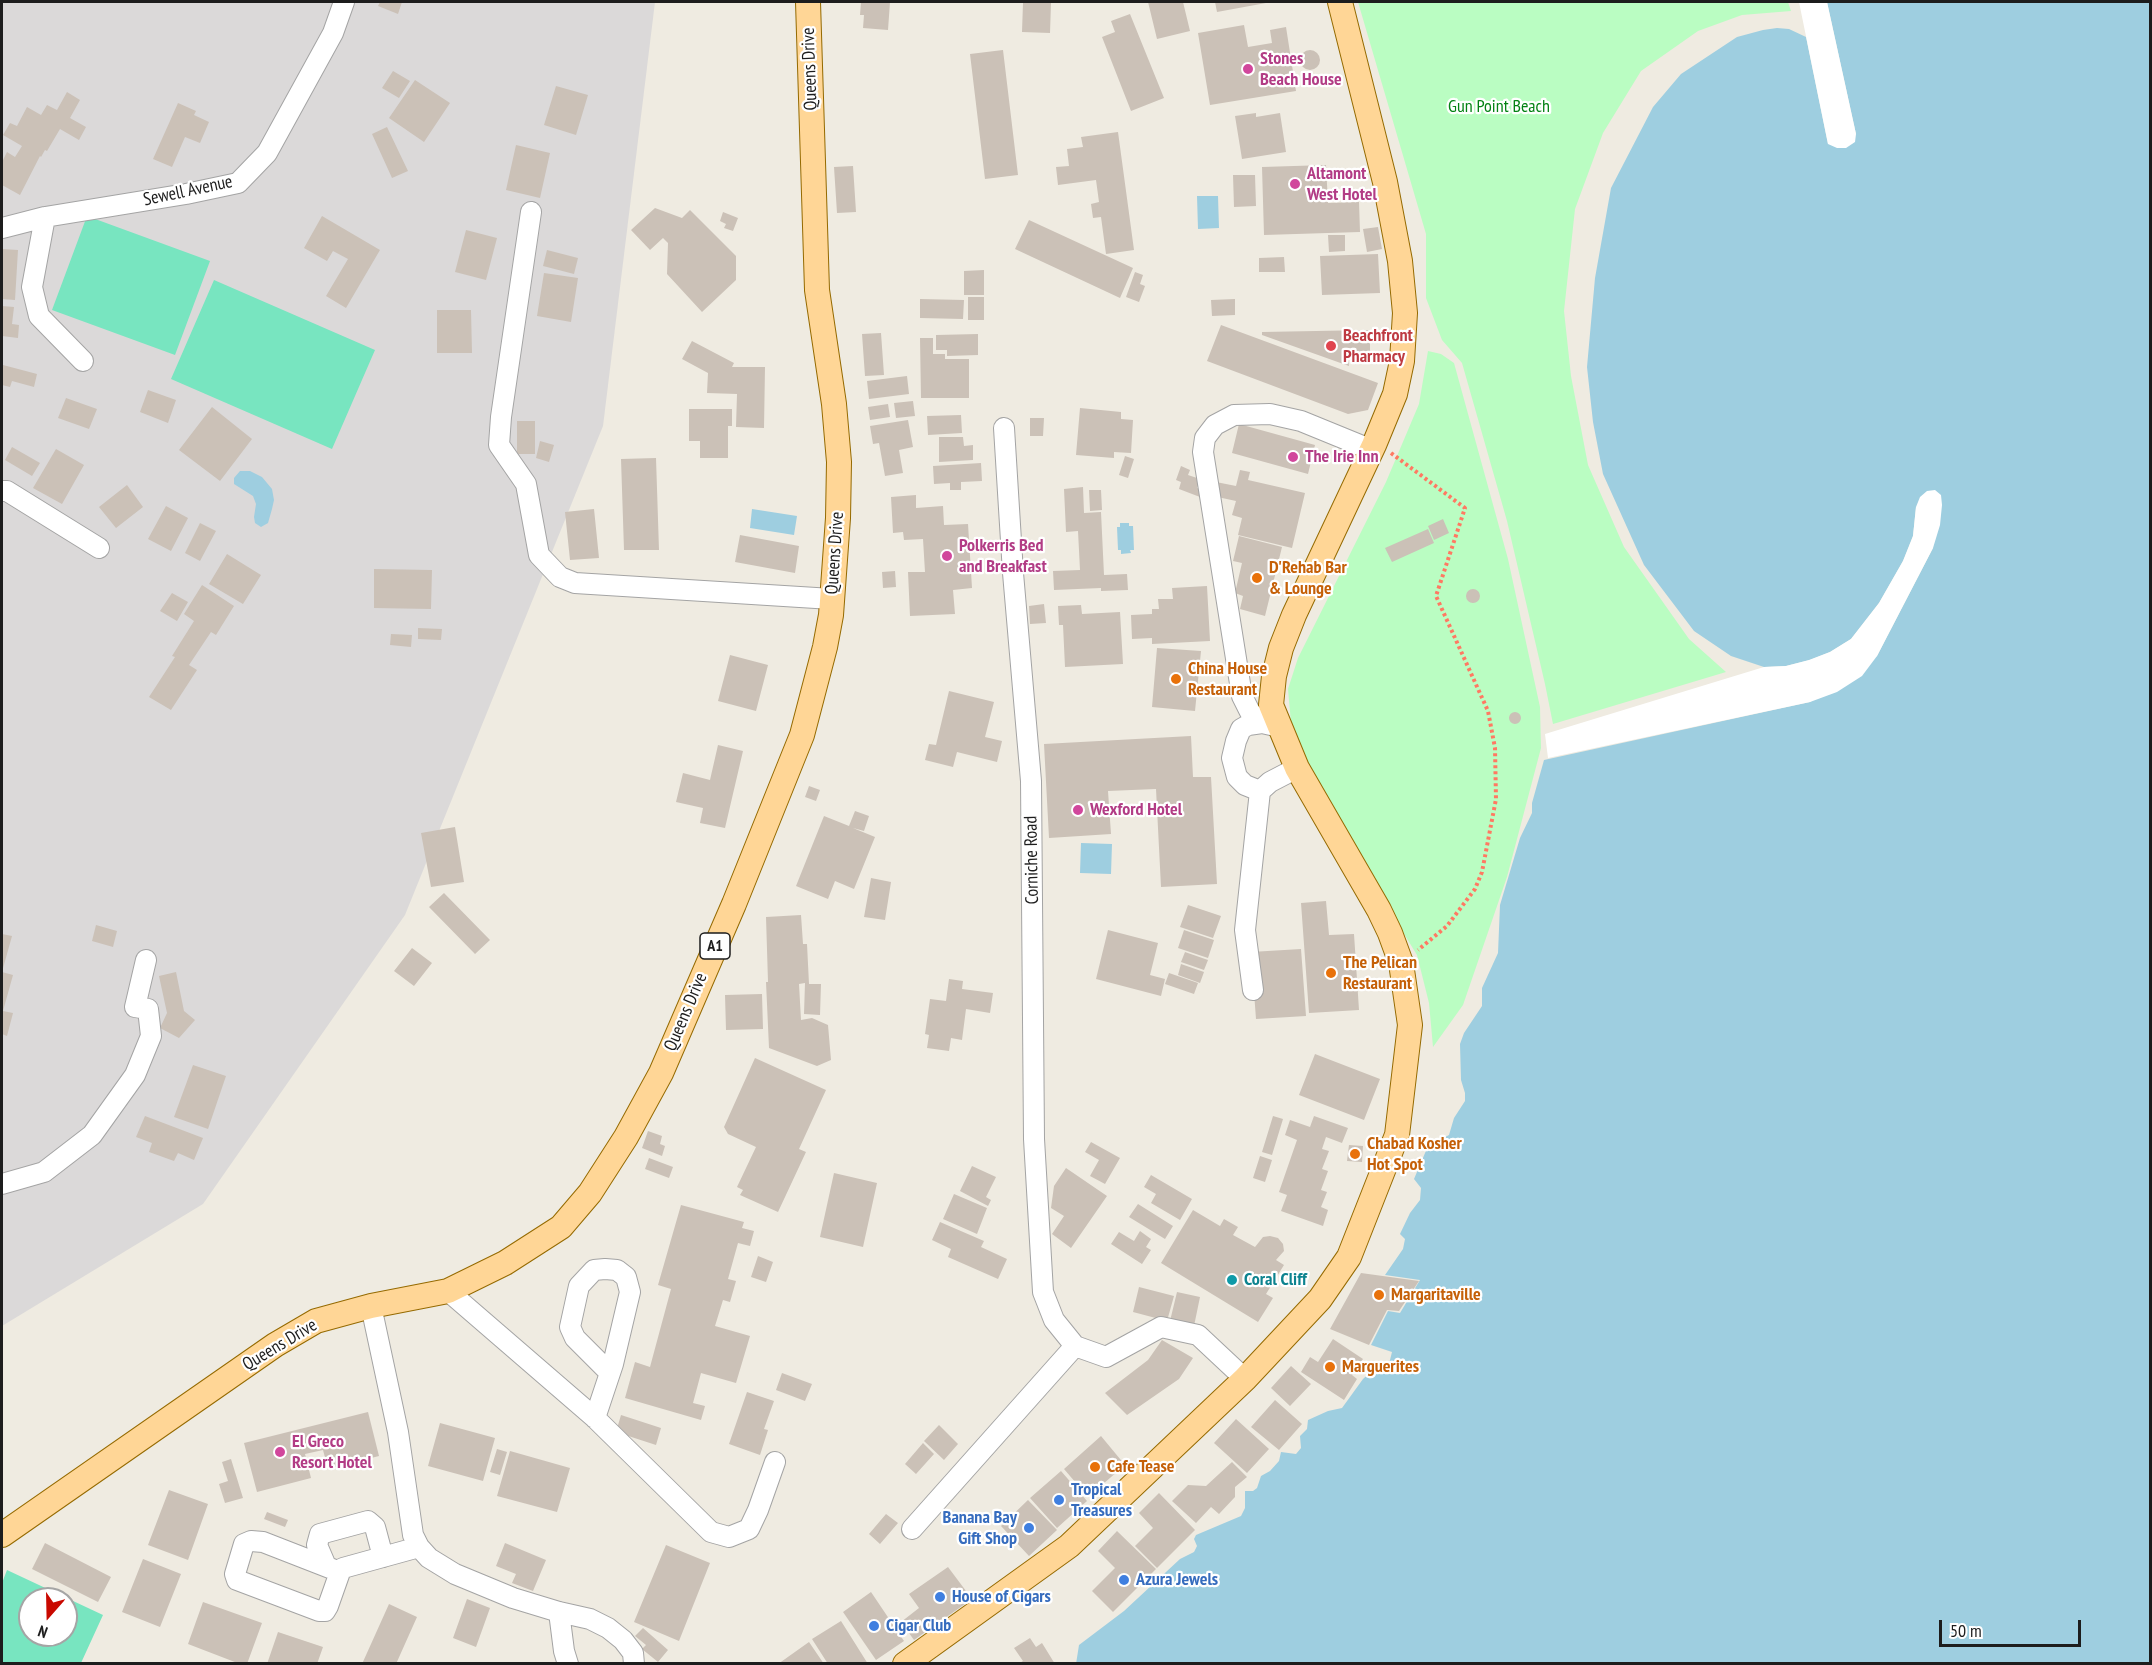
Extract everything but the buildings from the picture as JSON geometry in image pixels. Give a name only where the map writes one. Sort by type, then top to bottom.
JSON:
[{"type":"main road","name":"Queens Drive","points":[[2,1534],[275,1346],[315,1321],[370,1306],[448,1291],[505,1263],[561,1227],[590,1192],[639,1114],[661,1073],[734,904],[802,735],[831,615],[838,518],[839,462],[834,404],[816,279],[808,2]]},
{"type":"main road","points":[[905,1664],[1069,1546],[1245,1379],[1320,1299],[1349,1257],[1397,1135],[1410,1025],[1401,963],[1379,910],[1271,725],[1274,676],[1281,648],[1294,615],[1373,448],[1395,394],[1402,361],[1405,313],[1400,261],[1385,182],[1340,2]]},
{"type":"street","name":"Sewell Avenue","points":[[2,228],[45,217],[186,194],[238,183],[267,153],[333,33],[344,2]]},
{"type":"street","points":[[531,212],[501,417],[499,445],[526,484],[539,555],[560,577],[575,583],[832,599]]},
{"type":"street","points":[[45,217],[32,287],[39,316],[83,361]]},
{"type":"street","points":[[1271,725],[1250,712],[1242,696],[1203,452],[1205,438],[1215,424],[1234,415],[1270,414],[1301,421],[1373,448]]},
{"type":"street","name":"Corniche Road","points":[[1004,428],[1013,573],[1031,781],[1034,1139],[1043,1292],[1054,1320],[1075,1346]]},
{"type":"street","points":[[2,491],[7,491],[99,548]]},
{"type":"street","points":[[1260,791],[1245,785],[1238,777],[1232,758],[1241,729],[1248,725],[1271,725]]},
{"type":"street","points":[[1253,990],[1245,930],[1260,791],[1270,782],[1297,768]]},
{"type":"street","points":[[2,1184],[44,1172],[92,1135],[135,1075],[151,1036],[148,1009],[135,1007],[146,960]]},
{"type":"street","points":[[595,1418],[610,1373],[630,1292],[626,1277],[617,1270],[594,1270],[579,1286],[570,1327],[575,1338],[610,1373]]},
{"type":"street","points":[[448,1291],[595,1418],[711,1532],[729,1537],[749,1529],[775,1462]]},
{"type":"street","points":[[370,1306],[399,1432],[412,1535],[419,1547],[429,1558],[455,1574],[513,1598],[559,1612],[590,1618],[608,1628],[628,1647],[633,1653],[634,1664]]},
{"type":"street","points":[[912,1529],[1075,1346],[1106,1357],[1161,1327],[1198,1335],[1245,1379]]},
{"type":"street","points":[[384,1557],[375,1527],[368,1521],[320,1534],[317,1545],[333,1569],[328,1606],[325,1611],[318,1611],[237,1580],[235,1574],[244,1545],[250,1541],[263,1542],[333,1569],[384,1557],[419,1547]]},
{"type":"street","points":[[559,1612],[568,1664]]},
{"type":"path","points":[[1373,448],[1391,453],[1466,507],[1436,596],[1488,711],[1495,748],[1496,800],[1482,872],[1475,889],[1448,926],[1401,963]]},
{"type":"shaded area","points":[[2,2],[655,2],[603,426],[405,915],[203,1204],[2,1326]]},
{"type":"green space","name":"Gun Point Beach","points":[[1358,2],[1788,2],[1791,11],[1742,15],[1698,31],[1641,71],[1603,133],[1575,209],[1564,311],[1571,376],[1588,465],[1624,547],[1689,639],[1726,672],[1553,724],[1507,521],[1462,363],[1442,340],[1426,298],[1426,234]]},
{"type":"green space","points":[[87,216],[210,261],[175,355],[52,310]]},
{"type":"green space","points":[[214,280],[375,350],[332,449],[171,379]]},
{"type":"green space","points":[[1428,351],[1441,354],[1454,363],[1508,559],[1540,707],[1541,748],[1507,877],[1463,1005],[1433,1047],[1429,1003],[1417,955],[1301,766],[1292,734],[1288,689],[1298,658],[1386,482],[1419,404]]},
{"type":"green space","points":[[7,1570],[43,1587],[18,1587],[18,1647],[78,1647],[78,1603],[103,1615],[81,1663],[2,1663],[2,1583]]},
{"type":"water","points":[[1827,2],[2150,2],[2150,1663],[1076,1664],[1079,1645],[1124,1611],[1180,1559],[1194,1552],[1197,1546],[1194,1539],[1196,1535],[1241,1516],[1245,1508],[1245,1491],[1253,1491],[1257,1488],[1261,1476],[1270,1471],[1279,1461],[1281,1452],[1296,1454],[1301,1448],[1300,1436],[1307,1429],[1308,1420],[1328,1411],[1342,1408],[1363,1379],[1377,1366],[1388,1368],[1392,1352],[1371,1345],[1388,1311],[1400,1313],[1420,1280],[1385,1275],[1403,1249],[1405,1239],[1400,1234],[1410,1213],[1420,1200],[1421,1188],[1414,1179],[1428,1146],[1449,1135],[1454,1118],[1465,1101],[1461,1080],[1460,1044],[1464,1033],[1482,1006],[1482,988],[1498,953],[1500,905],[1520,838],[1532,813],[1532,803],[1544,760],[1810,702],[1877,656],[1933,548],[1916,507],[1913,536],[1903,561],[1879,603],[1851,639],[1830,652],[1810,660],[1786,666],[1764,667],[1731,656],[1694,631],[1644,565],[1603,474],[1593,422],[1587,367],[1595,278],[1611,188],[1653,107],[1681,74],[1737,37],[1763,30],[1789,29],[1806,37],[1828,144],[1856,134]]},
{"type":"water","points":[[1197,196],[1218,196],[1219,228],[1198,229]]},
{"type":"water","points":[[240,471],[250,471],[262,477],[272,489],[274,500],[268,523],[261,527],[255,523],[256,504],[253,496],[234,484],[234,478]]},
{"type":"water","points":[[752,509],[797,516],[794,535],[750,528]]},
{"type":"water","points":[[1120,523],[1129,523],[1129,526],[1133,526],[1134,550],[1130,550],[1131,553],[1121,554],[1121,550],[1118,550],[1117,527],[1120,527]]},
{"type":"water","points":[[1081,843],[1112,844],[1111,874],[1080,873]]},
{"type":"pier","points":[[1799,2],[1827,2],[1856,134],[1855,142],[1846,148],[1837,148],[1828,144]]},
{"type":"pier","points":[[1935,490],[1941,495],[1942,505],[1940,525],[1933,548],[1877,656],[1862,676],[1837,692],[1810,702],[1548,758],[1545,734],[1764,667],[1786,666],[1809,660],[1830,652],[1851,639],[1879,603],[1903,561],[1913,536],[1916,507],[1920,497],[1927,491]]},
{"type":"place","name":"Stones Beach House","points":[[1248,69]]},
{"type":"place","name":"Altamont West Hotel","points":[[1295,184]]},
{"type":"place","name":"Beachfront Pharmacy","points":[[1331,346]]},
{"type":"place","name":"The Irie Inn","points":[[1293,457]]},
{"type":"place","name":"Polkerris Bed and Breakfast","points":[[947,556]]},
{"type":"place","name":"D'Rehab Bar & Lounge","points":[[1257,578]]},
{"type":"place","name":"China House Restaurant","points":[[1176,679]]},
{"type":"place","name":"Wexford Hotel","points":[[1078,810]]},
{"type":"place","name":"The Pelican Restaurant","points":[[1331,973]]},
{"type":"place","name":"Chabad Kosher Hot Spot","points":[[1355,1154]]},
{"type":"place","name":"Coral Cliff","points":[[1232,1280]]},
{"type":"place","name":"Margaritaville","points":[[1379,1295]]},
{"type":"place","name":"Marguerites","points":[[1330,1367]]},
{"type":"place","name":"El Greco Resort Hotel","points":[[280,1452]]},
{"type":"place","name":"Cafe Tease","points":[[1095,1467]]},
{"type":"place","name":"Tropical Treasures","points":[[1059,1500]]},
{"type":"place","name":"Banana Bay Gift Shop","points":[[1029,1528]]},
{"type":"place","name":"Azura Jewels","points":[[1124,1580]]},
{"type":"place","name":"House of Cigars","points":[[940,1597]]},
{"type":"place","name":"Cigar Club","points":[[874,1626]]}]
